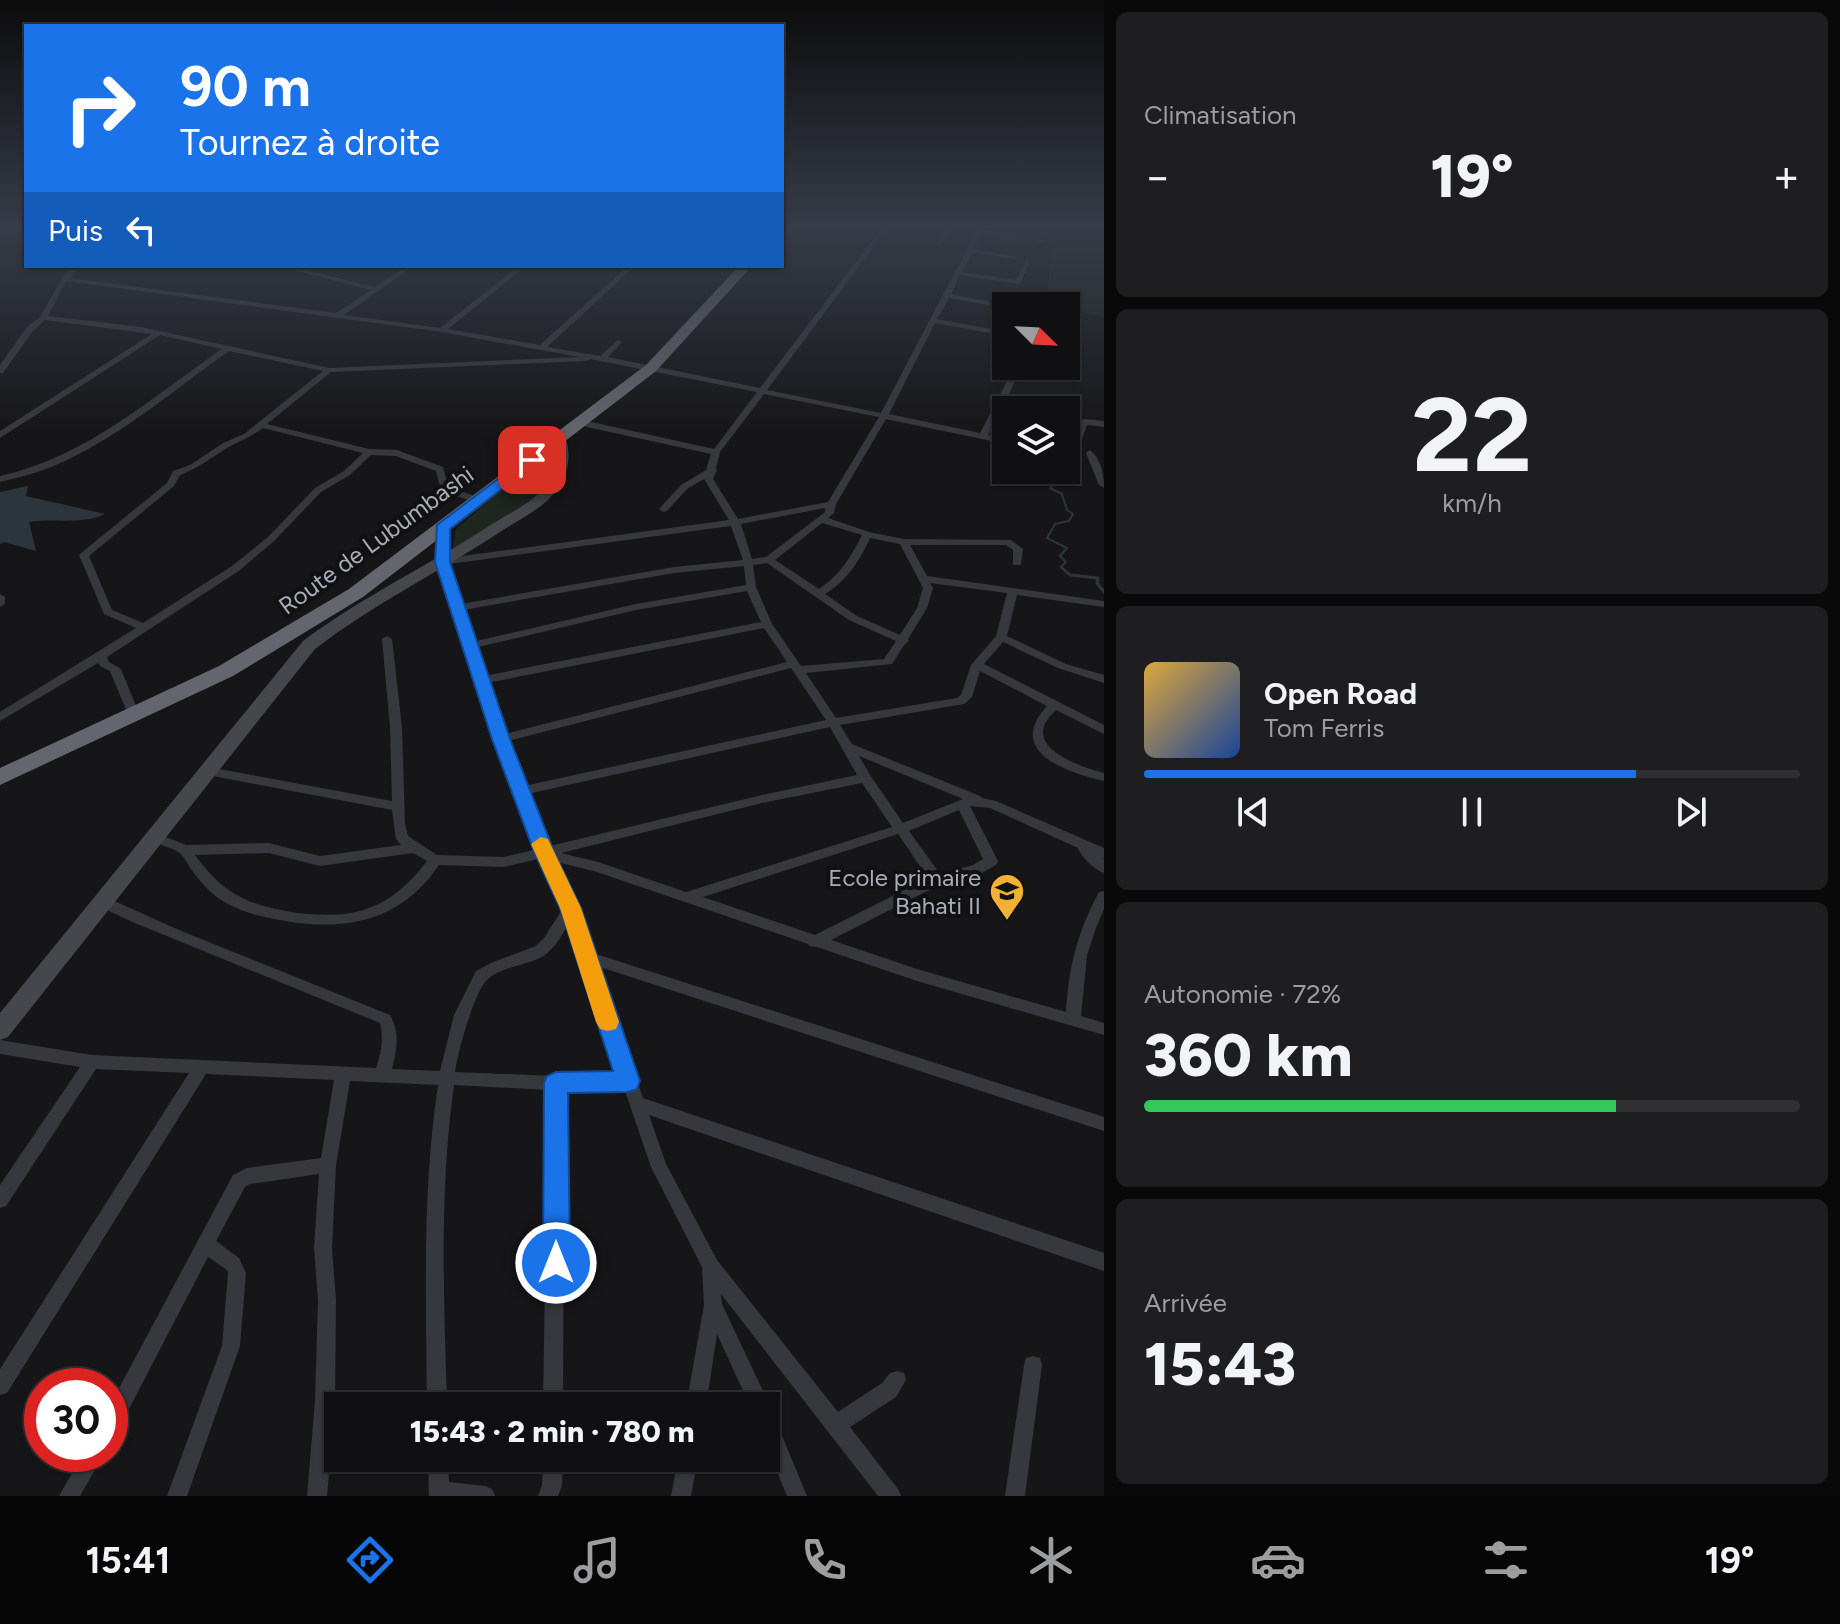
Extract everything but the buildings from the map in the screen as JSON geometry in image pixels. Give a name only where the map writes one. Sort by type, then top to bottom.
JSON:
[{"type":"highway","name":"Route de Lubumbashi","points":[[3,777],[226,671],[356,593],[654,369],[719,296]]},
{"type":"highway","name":"Route de Lubumbashi","points":[[560,439],[569,438],[654,369],[725,296]]},
{"type":"street","points":[[0,371],[30,329],[43,318],[55,296]]},
{"type":"street","points":[[188,296],[442,330],[599,358],[992,438]]},
{"type":"street","points":[[337,316],[367,296]]},
{"type":"street","points":[[442,330],[485,296]]},
{"type":"street","points":[[541,348],[599,296]]},
{"type":"street","points":[[833,296],[716,452],[708,479],[735,522],[748,561],[751,587],[767,624],[850,748],[865,778],[937,880]]},
{"type":"street","points":[[456,608],[658,573],[769,560],[823,520],[884,416],[946,296]]},
{"type":"street","points":[[950,296],[992,303]]},
{"type":"street","points":[[43,318],[158,333],[329,370],[599,358],[618,342]]},
{"type":"street","points":[[934,321],[992,331]]},
{"type":"street","points":[[0,435],[158,333]]},
{"type":"street","points":[[0,479],[50,464],[78,449],[152,405],[228,348]]},
{"type":"street","points":[[145,628],[108,612],[84,555],[171,484],[176,473],[193,467],[262,425],[329,370]]},
{"type":"street","points":[[983,436],[1012,380]]},
{"type":"street","points":[[1080,430],[1084,422],[1104,424]]},
{"type":"street","points":[[587,424],[716,452]]},
{"type":"street","points":[[262,425],[369,452],[397,453],[440,469],[444,489],[478,500]]},
{"type":"street","points":[[0,1030],[315,639],[443,562],[551,488],[564,461],[560,439]]},
{"type":"street","points":[[0,717],[101,657],[236,568],[271,539],[318,490],[347,473],[369,452]]},
{"type":"street","points":[[1080,452],[1104,456]]},
{"type":"street","points":[[1090,453],[1104,485]]},
{"type":"street","points":[[664,509],[684,487],[713,470]]},
{"type":"street","points":[[443,562],[735,522],[831,504]]},
{"type":"street","points":[[823,520],[904,542],[1008,542],[1019,552],[1017,563]]},
{"type":"street","points":[[443,528],[443,562],[468,646],[520,791],[570,908],[659,1167],[711,1266],[891,1496]]},
{"type":"street","points":[[820,593],[836,584],[856,557],[867,534]]},
{"type":"street","points":[[501,739],[797,667],[888,662],[922,608],[926,579],[904,542]]},
{"type":"street","points":[[769,560],[853,618],[881,634],[904,641]]},
{"type":"street","points":[[926,579],[1104,604]]},
{"type":"street","points":[[468,646],[636,607],[751,587]]},
{"type":"street","points":[[520,791],[833,722],[960,701],[966,697],[977,665],[1001,637],[1013,590]]},
{"type":"street","points":[[0,597],[0,604]]},
{"type":"street","points":[[482,680],[767,624]]},
{"type":"street","points":[[1001,637],[1062,666],[1104,679]]},
{"type":"street","points":[[387,639],[396,727],[397,806],[402,839],[435,860],[504,862],[762,799],[865,778]]},
{"type":"street","points":[[101,657],[104,664],[115,669],[134,716]]},
{"type":"street","points":[[977,665],[1104,730]]},
{"type":"street","points":[[1053,706],[1036,726],[1036,734],[1043,746],[1065,764],[1104,777]]},
{"type":"street","points":[[850,748],[1104,854]]},
{"type":"street","points":[[208,771],[397,806]]},
{"type":"street","points":[[686,897],[900,829],[962,803],[979,800]]},
{"type":"street","points":[[814,942],[937,880],[977,869],[991,861],[990,852],[962,803]]},
{"type":"street","points":[[156,838],[185,850],[269,848],[320,861],[412,848]]},
{"type":"street","points":[[1079,844],[1104,868]]},
{"type":"street","points":[[185,850],[203,876],[232,899],[265,913],[301,918],[355,917],[374,913],[422,877],[435,860]]},
{"type":"street","points":[[545,854],[598,867],[814,942],[1104,1029]]},
{"type":"street","points":[[1073,1019],[1081,943],[1089,920],[1104,896]]},
{"type":"street","points":[[105,903],[198,947],[311,987],[385,1019],[389,1025],[390,1043],[382,1076]]},
{"type":"street","points":[[437,1392],[438,1156],[447,1077],[462,1011],[481,975],[538,955],[551,945],[570,908]]},
{"type":"street","points":[[587,957],[1104,1124]]},
{"type":"street","points":[[0,1047],[92,1062],[556,1083],[628,1081]]},
{"type":"street","points":[[0,1200],[92,1062]]},
{"type":"street","points":[[0,1386],[202,1066]]},
{"type":"street","points":[[317,1496],[325,1401],[327,1300],[323,1248],[328,1165],[343,1075]]},
{"type":"street","points":[[553,1392],[556,1083]]},
{"type":"street","points":[[636,1103],[1104,1262]]},
{"type":"street","points":[[128,1392],[208,1246],[233,1189],[247,1176],[328,1165]]},
{"type":"street","points":[[177,1496],[231,1346],[237,1273],[233,1264],[208,1246]]},
{"type":"street","points":[[698,1392],[713,1305],[711,1266]]},
{"type":"street","points":[[713,1305],[753,1392]]},
{"type":"street","points":[[1015,1496],[1033,1365]]},
{"type":"street","points":[[836,1425],[889,1390],[897,1380]]},
{"type":"street","points":[[780,1455],[797,1496]]},
{"type":"street","points":[[69,1496],[83,1472]]},
{"type":"street","points":[[438,1472],[439,1494],[485,1496]]},
{"type":"street","points":[[548,1496],[552,1472]]},
{"type":"street","points":[[681,1496],[685,1472]]},
{"type":"shaded area","points":[[1080,296],[1104,296],[1104,316],[1080,312]]},
{"type":"shaded area","points":[[560,453],[562,459],[541,497],[452,553],[456,529],[510,482],[553,454]]},
{"type":"shaded area","points":[[28,486],[26,496],[105,514],[87,519],[29,522],[36,551],[4,542],[0,544],[0,492]]},
{"type":"waterway","points":[[1054,484],[1050,488],[1062,494],[1067,510],[1073,514],[1069,521],[1055,524],[1047,538],[1067,548],[1060,556],[1066,562],[1061,567]]},
{"type":"waterway","points":[[1061,567],[1070,575],[1098,578],[1097,583],[1104,592]]},
{"type":"slow traffic","points":[[541,844],[570,908],[608,1022]]},
{"type":"place","name":"Ecole primaire Bahati II","points":[[1007,922]]},
{"type":"route","points":[[532,460],[443,528],[443,562],[501,739],[545,854],[570,908],[628,1081],[556,1083],[556,1263]]}]
